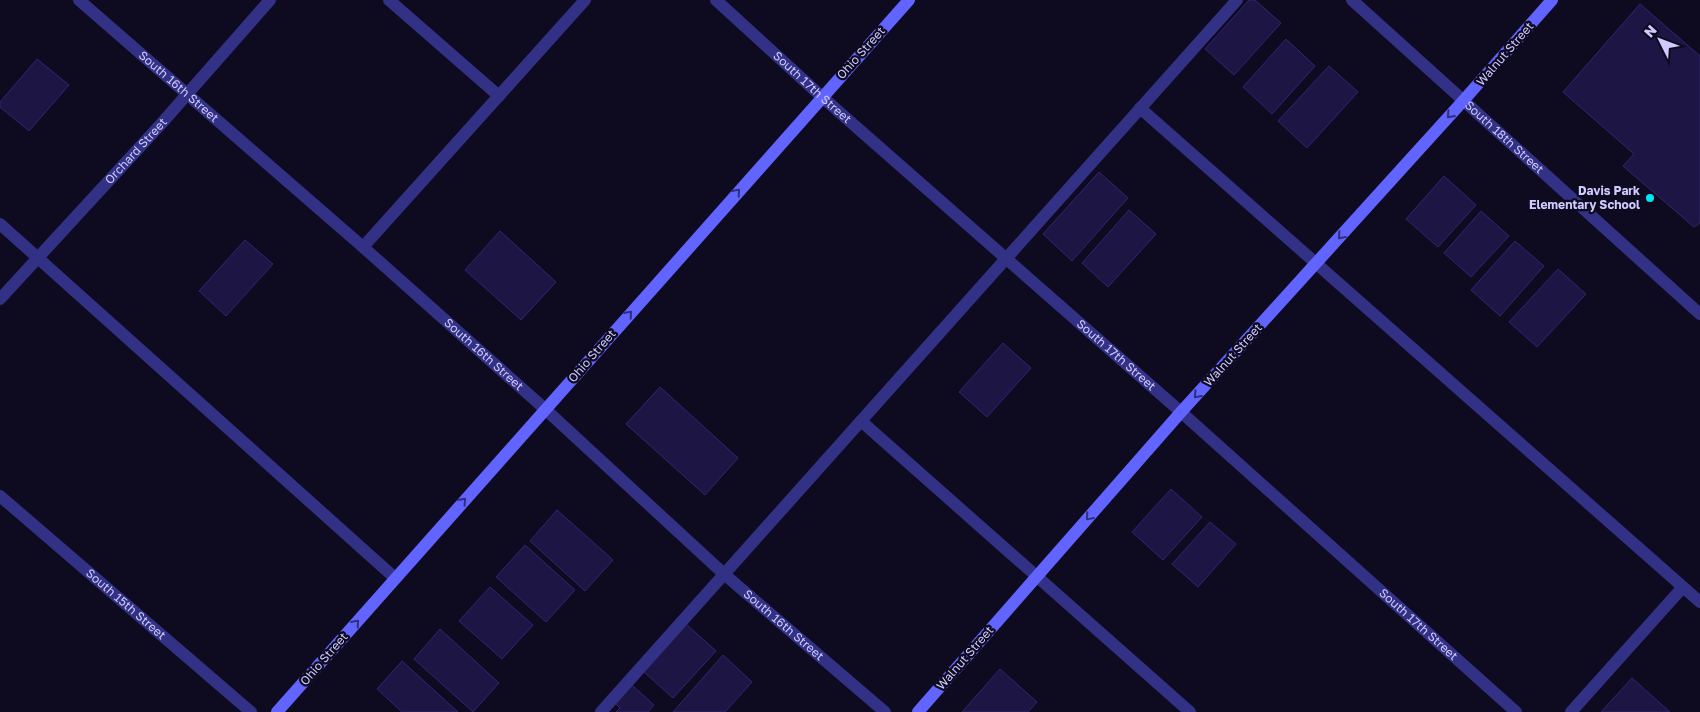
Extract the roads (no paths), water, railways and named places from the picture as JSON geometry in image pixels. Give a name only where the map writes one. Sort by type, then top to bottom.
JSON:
[{"type":"street","name":"South 16th Street","points":[[80,0],[545,409],[724,574],[885,712]]},
{"type":"street","name":"Orchard Street","points":[[0,300],[188,94],[270,0]]},
{"type":"street","points":[[389,0],[499,96]]},
{"type":"street","points":[[363,247],[585,0]]},
{"type":"street","name":"South 17th Street","points":[[716,0],[1516,712]]},
{"type":"street","name":"Ohio Street","points":[[277,712],[909,0]]},
{"type":"street","points":[[601,712],[1237,0]]},
{"type":"street","name":"South 18th Street","points":[[1352,0],[1700,314]]},
{"type":"street","name":"Walnut Street","points":[[918,712],[1181,412],[1552,0]]},
{"type":"street","points":[[1140,108],[1700,602]]},
{"type":"street","points":[[0,224],[396,578]]},
{"type":"street","points":[[861,421],[1190,712]]},
{"type":"street","name":"South 15th Street","points":[[0,496],[251,712]]},
{"type":"street","points":[[1571,712],[1683,587]]},
{"type":"place","name":"Davis Park Elementary School","points":[[1650,198]]}]
